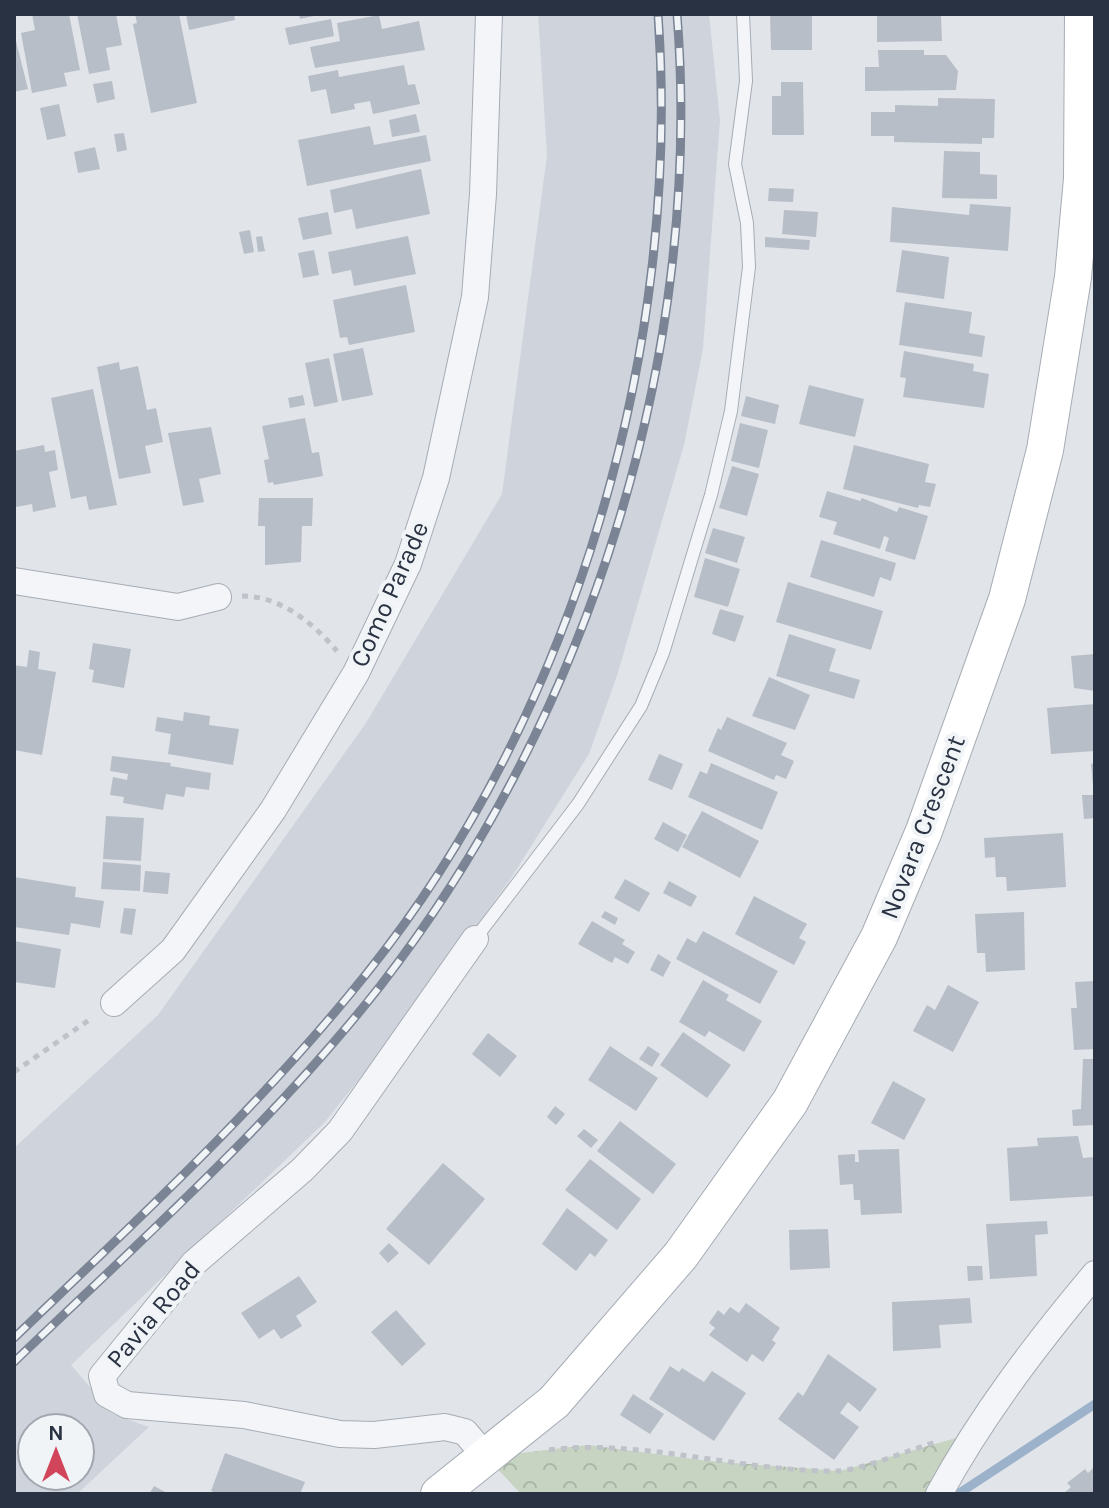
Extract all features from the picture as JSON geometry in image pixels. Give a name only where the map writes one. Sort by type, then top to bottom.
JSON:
[{"type":"street","name":"Como Parade","points":[[114,1003],[173,950],[273,810],[356,673],[408,564],[436,478],[458,387],[477,268],[489,14]]},
{"type":"street","name":"Novara Crescent","points":[[439,1494],[554,1402],[681,1255],[790,1102],[879,937],[924,831],[1007,599],[1045,450],[1076,249],[1082,179],[1083,14]]},
{"type":"street","points":[[14,581],[178,607],[218,597]]},
{"type":"street","name":"Pavia Road","points":[[475,939],[340,1131],[302,1170],[194,1263],[102,1376],[107,1394],[127,1405],[244,1415],[358,1435],[445,1427],[465,1432],[486,1457]]},
{"type":"street","points":[[939,1494],[1038,1343],[1095,1274]]},
{"type":"lane","points":[[475,939],[578,804],[641,706],[663,653],[711,495],[731,411],[749,267],[747,223],[735,164],[746,81],[743,14]]},
{"type":"path","points":[[218,597],[265,596],[299,616],[356,673]]},
{"type":"path","points":[[14,1072],[114,1003]]},
{"type":"path","points":[[546,1450],[588,1445],[709,1461],[840,1471],[977,1432]]},
{"type":"shaded area","points":[[538,14],[709,14],[720,120],[703,349],[684,445],[617,676],[589,754],[513,875],[435,984],[325,1122],[71,1365],[113,1414],[149,1427],[96,1476],[96,1412],[16,1412],[16,1492],[79,1492],[14,1494],[14,1148],[158,1015],[366,723],[502,494],[547,155]]},
{"type":"green space","points":[[977,1432],[939,1494],[521,1494],[486,1457],[588,1445],[709,1461],[840,1471]]},
{"type":"building","points":[[32,14],[69,14],[80,70],[64,73],[67,86],[32,93],[21,33],[35,30]]},
{"type":"building","points":[[77,14],[116,14],[122,45],[106,48],[110,70],[89,74]]},
{"type":"building","points":[[135,14],[179,14],[197,103],[151,113],[133,24],[137,23]]},
{"type":"building","points":[[186,14],[234,14],[235,20],[189,30]]},
{"type":"building","points":[[299,14],[318,14],[318,15],[300,19]]},
{"type":"building","points":[[770,14],[812,14],[812,50],[771,50]]},
{"type":"building","points":[[877,14],[941,14],[942,41],[877,42]]},
{"type":"building","points":[[379,15],[382,29],[419,21],[425,50],[315,68],[310,47],[340,41],[337,23]]},
{"type":"building","points":[[331,19],[334,36],[289,45],[285,28]]},
{"type":"building","points":[[14,33],[28,89],[14,92]]},
{"type":"building","points":[[878,50],[924,50],[924,55],[946,55],[958,71],[956,90],[865,91],[865,67],[879,67]]},
{"type":"building","points":[[404,65],[408,85],[415,84],[420,104],[373,114],[370,101],[354,104],[355,109],[331,114],[326,89],[311,92],[308,76],[338,70],[339,77]]},
{"type":"building","points":[[112,81],[115,99],[97,103],[93,84]]},
{"type":"building","points":[[781,82],[803,82],[804,135],[772,135],[772,96],[781,96]]},
{"type":"building","points":[[938,98],[995,99],[994,138],[982,138],[982,144],[894,142],[894,136],[871,136],[871,112],[895,112],[895,105],[938,106]]},
{"type":"building","points":[[59,104],[66,136],[47,140],[40,108]]},
{"type":"building","points":[[416,114],[420,132],[392,137],[389,120]]},
{"type":"building","points":[[370,126],[374,145],[426,135],[431,161],[307,186],[298,140]]},
{"type":"building","points":[[124,133],[127,150],[117,152],[114,134]]},
{"type":"building","points":[[95,147],[100,169],[78,173],[74,152]]},
{"type":"building","points":[[944,151],[980,152],[980,174],[997,175],[997,199],[942,198]]},
{"type":"building","points":[[421,169],[430,214],[356,229],[352,209],[334,213],[330,190]]},
{"type":"building","points":[[769,188],[794,189],[793,202],[768,201]]},
{"type":"building","points":[[970,204],[1011,207],[1008,251],[890,242],[892,207],[969,215]]},
{"type":"building","points":[[784,210],[818,212],[816,237],[782,234]]},
{"type":"building","points":[[328,212],[332,234],[303,240],[298,218]]},
{"type":"building","points":[[250,230],[254,252],[244,254],[239,232]]},
{"type":"building","points":[[262,236],[265,251],[258,252],[256,237]]},
{"type":"building","points":[[408,236],[416,274],[354,286],[351,270],[332,274],[328,252]]},
{"type":"building","points":[[765,237],[810,240],[809,250],[765,247]]},
{"type":"building","points":[[314,250],[319,275],[303,278],[298,253]]},
{"type":"building","points":[[902,250],[949,257],[944,299],[896,292]]},
{"type":"building","points":[[406,285],[415,332],[349,345],[347,337],[340,338],[333,300]]},
{"type":"building","points":[[905,302],[972,312],[969,333],[985,336],[982,357],[899,345]]},
{"type":"building","points":[[363,348],[373,395],[342,401],[333,354]]},
{"type":"building","points":[[904,351],[974,364],[973,371],[989,374],[984,408],[903,397],[906,378],[900,377]]},
{"type":"building","points":[[329,358],[338,402],[314,407],[305,363]]},
{"type":"building","points":[[119,362],[120,370],[138,366],[147,410],[156,408],[163,442],[145,446],[151,473],[119,479],[97,367]]},
{"type":"building","points":[[809,385],[864,399],[855,437],[799,424]]},
{"type":"building","points":[[93,389],[117,505],[89,510],[86,496],[71,499],[51,398]]},
{"type":"building","points":[[303,395],[305,405],[290,408],[288,398]]},
{"type":"building","points":[[746,396],[779,405],[775,424],[741,416]]},
{"type":"building","points":[[305,418],[312,453],[319,452],[323,476],[274,485],[273,482],[268,483],[264,460],[269,459],[262,426]]},
{"type":"building","points":[[740,423],[768,430],[759,468],[731,461]]},
{"type":"building","points":[[211,427],[221,474],[199,479],[204,502],[183,506],[168,433]]},
{"type":"building","points":[[44,445],[45,452],[55,450],[58,470],[49,472],[56,507],[33,512],[32,504],[16,507],[14,451]]},
{"type":"building","points":[[854,445],[929,464],[925,482],[936,484],[930,507],[919,505],[918,508],[843,489]]},
{"type":"building","points":[[732,466],[759,474],[747,516],[719,508]]},
{"type":"building","points":[[827,491],[860,501],[862,498],[897,512],[899,507],[928,516],[915,560],[885,551],[889,538],[884,536],[880,549],[833,534],[837,522],[819,517]]},
{"type":"building","points":[[259,498],[313,498],[312,526],[302,526],[301,562],[265,565],[265,526],[258,526]]},
{"type":"building","points":[[713,528],[745,537],[737,563],[705,553]]},
{"type":"building","points":[[821,540],[896,563],[891,581],[880,577],[874,597],[810,577]]},
{"type":"building","points":[[705,558],[740,569],[728,607],[694,597]]},
{"type":"building","points":[[788,582],[883,611],[871,650],[776,622]]},
{"type":"building","points":[[720,609],[744,616],[735,642],[712,634]]},
{"type":"building","points":[[789,634],[836,649],[829,671],[860,680],[854,699],[776,676]]},
{"type":"building","points":[[93,643],[131,649],[124,688],[92,682],[94,670],[89,669]]},
{"type":"building","points":[[29,650],[40,652],[38,669],[56,672],[42,755],[14,750],[14,665],[27,667]]},
{"type":"building","points":[[1095,654],[1095,691],[1074,688],[1071,656]]},
{"type":"building","points":[[769,677],[810,695],[795,730],[752,716]]},
{"type":"building","points":[[1095,704],[1095,751],[1051,754],[1047,708]]},
{"type":"building","points":[[184,712],[210,716],[209,725],[239,729],[233,765],[168,754],[171,734],[155,731],[157,717],[183,721]]},
{"type":"building","points":[[727,717],[787,743],[781,755],[794,761],[786,779],[776,775],[774,780],[708,751],[718,728],[721,730]]},
{"type":"building","points":[[659,754],[683,764],[672,790],[648,780]]},
{"type":"building","points":[[112,756],[171,763],[170,766],[211,773],[209,790],[186,787],[184,797],[166,794],[163,810],[123,803],[124,797],[110,795],[113,777],[127,780],[128,774],[110,771]]},
{"type":"building","points":[[711,763],[778,792],[762,830],[688,797],[700,771],[707,774]]},
{"type":"building","points":[[1095,763],[1095,786],[1093,786],[1091,764]]},
{"type":"building","points":[[1082,795],[1095,795],[1095,818],[1084,819]]},
{"type":"building","points":[[702,811],[759,841],[740,878],[682,847]]},
{"type":"building","points":[[106,816],[144,818],[141,861],[103,859]]},
{"type":"building","points":[[663,822],[687,835],[678,852],[654,839]]},
{"type":"building","points":[[1063,833],[1066,887],[1007,891],[1006,877],[996,877],[995,857],[985,858],[984,838]]},
{"type":"building","points":[[103,862],[141,865],[140,891],[101,889]]},
{"type":"building","points":[[145,871],[170,873],[168,894],[143,892]]},
{"type":"building","points":[[14,877],[76,887],[75,897],[104,901],[100,928],[71,923],[69,935],[14,927]]},
{"type":"building","points":[[625,879],[650,893],[639,912],[614,898]]},
{"type":"building","points":[[669,881],[697,896],[691,907],[663,893]]},
{"type":"building","points":[[754,896],[807,924],[799,938],[806,942],[794,965],[735,934]]},
{"type":"building","points":[[124,908],[136,909],[132,935],[120,933]]},
{"type":"building","points":[[605,911],[618,918],[615,925],[601,917]]},
{"type":"building","points":[[1024,912],[1025,970],[986,972],[985,953],[977,953],[975,914]]},
{"type":"building","points":[[592,921],[625,940],[622,944],[635,952],[628,964],[615,957],[612,963],[578,944]]},
{"type":"building","points":[[703,931],[778,971],[760,1004],[676,959],[687,938],[696,943]]},
{"type":"building","points":[[14,941],[61,949],[55,988],[14,982]]},
{"type":"building","points":[[658,954],[671,962],[663,977],[650,970]]},
{"type":"building","points":[[703,980],[729,995],[726,1000],[762,1021],[744,1052],[709,1031],[705,1037],[679,1022]]},
{"type":"building","points":[[1095,981],[1095,1049],[1074,1050],[1071,1008],[1077,1008],[1075,982]]},
{"type":"building","points":[[948,985],[979,1002],[953,1052],[913,1031],[927,1005],[935,1010]]},
{"type":"building","points":[[683,1032],[731,1065],[707,1098],[660,1065]]},
{"type":"building","points":[[488,1033],[517,1056],[500,1077],[472,1054]]},
{"type":"building","points":[[610,1046],[658,1078],[636,1111],[588,1080]]},
{"type":"building","points":[[648,1046],[660,1054],[652,1067],[639,1059]]},
{"type":"building","points":[[1083,1059],[1095,1059],[1095,1125],[1073,1126],[1072,1110],[1081,1109]]},
{"type":"building","points":[[893,1081],[926,1099],[904,1140],[871,1123]]},
{"type":"building","points":[[555,1106],[565,1114],[556,1125],[547,1117]]},
{"type":"building","points":[[620,1121],[676,1164],[653,1194],[597,1151]]},
{"type":"building","points":[[584,1129],[598,1140],[591,1148],[577,1136]]},
{"type":"building","points":[[1078,1136],[1083,1158],[1094,1157],[1095,1196],[1010,1201],[1007,1148],[1038,1146],[1037,1138]]},
{"type":"building","points":[[899,1149],[902,1213],[861,1215],[860,1200],[854,1200],[853,1184],[840,1185],[838,1155],[855,1154],[855,1162],[859,1162],[858,1150]]},
{"type":"building","points":[[590,1159],[641,1199],[617,1230],[565,1190]]},
{"type":"building","points":[[443,1163],[485,1199],[429,1265],[386,1229]]},
{"type":"building","points":[[567,1208],[608,1240],[595,1257],[590,1253],[576,1271],[542,1244]]},
{"type":"building","points":[[1047,1221],[1048,1234],[1035,1235],[1037,1276],[990,1279],[986,1224]]},
{"type":"building","points":[[828,1229],[830,1268],[790,1270],[789,1230]]},
{"type":"building","points":[[389,1243],[399,1253],[388,1263],[379,1253]]},
{"type":"building","points":[[967,1266],[982,1266],[983,1280],[968,1281]]},
{"type":"building","points":[[299,1276],[317,1302],[296,1316],[302,1326],[281,1339],[274,1329],[259,1339],[241,1313]]},
{"type":"building","points":[[970,1298],[972,1323],[939,1325],[941,1348],[893,1351],[892,1302]]},
{"type":"building","points":[[746,1303],[780,1328],[772,1340],[776,1343],[763,1362],[752,1354],[747,1362],[709,1335],[715,1328],[709,1323],[718,1310],[724,1315],[730,1307],[739,1313]]},
{"type":"building","points":[[396,1310],[426,1344],[402,1366],[371,1332]]},
{"type":"building","points":[[828,1354],[877,1389],[860,1412],[848,1402],[840,1413],[859,1427],[834,1460],[778,1419],[798,1392],[803,1396]]},
{"type":"building","points":[[670,1366],[679,1372],[682,1368],[704,1382],[712,1371],[746,1393],[714,1441],[649,1399]]},
{"type":"building","points":[[633,1394],[664,1414],[650,1434],[620,1415]]},
{"type":"building","points":[[225,1453],[305,1482],[300,1494],[220,1494],[211,1491]]},
{"type":"building","points":[[1095,1466],[1095,1494],[1063,1494],[1071,1487],[1067,1483],[1085,1469],[1088,1473]]},
{"type":"building","points":[[154,1486],[169,1494],[149,1494]]},
{"type":"waterway","points":[[958,1494],[1095,1404]]},
{"type":"railway","points":[[14,1338],[197,1161],[327,1022],[367,973],[440,870],[504,760],[557,642],[600,520],[632,394],[652,267],[661,140],[658,14]]},
{"type":"railway","points":[[14,1362],[251,1133],[339,1036],[381,985],[455,880],[519,768],[573,649],[617,526],[650,400],[671,271],[681,142],[677,14]]}]
